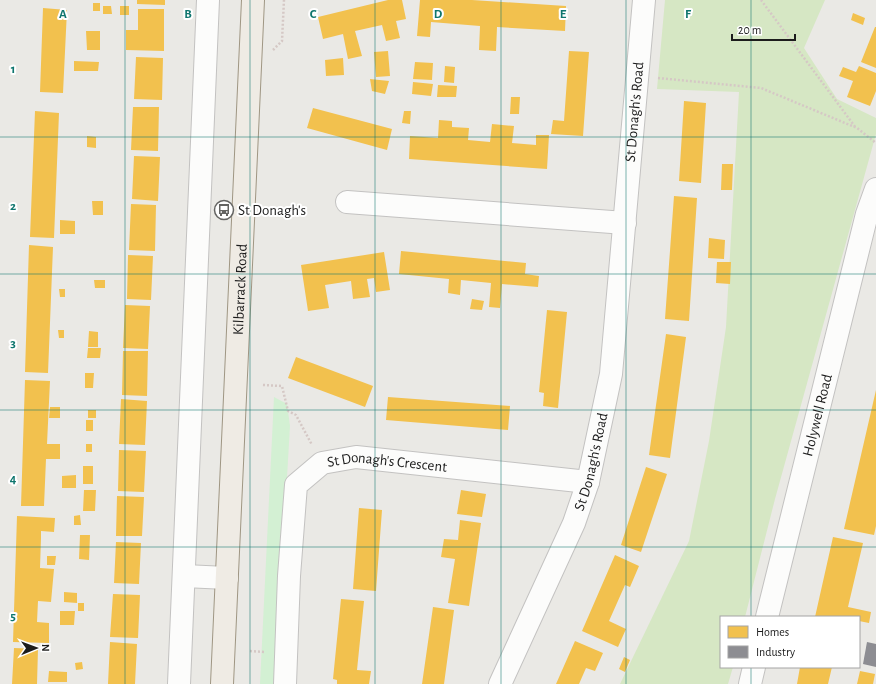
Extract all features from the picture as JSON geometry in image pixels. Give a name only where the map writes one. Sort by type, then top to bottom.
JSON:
[{"type":"main road","name":"Kilbarrack Road","points":[[222,684],[253,0]]},
{"type":"street","points":[[179,684],[208,0]]},
{"type":"street","name":"St Donagh's Road","points":[[500,684],[574,523],[588,482],[611,374],[644,0]]},
{"type":"street","name":"Holywell Road","points":[[767,616],[872,214],[876,190]]},
{"type":"street","points":[[347,202],[625,223]]},
{"type":"street","name":"St Donagh's Crescent","points":[[285,684],[289,576],[296,485],[322,463],[356,457],[588,482]]},
{"type":"street","points":[[184,576],[227,578]]},
{"type":"street","points":[[750,684],[754,668]]},
{"type":"path","points":[[761,0],[857,128],[876,143]]},
{"type":"path","points":[[638,76],[762,88],[857,128]]},
{"type":"path","points":[[263,385],[282,386],[288,411],[296,416],[322,463]]},
{"type":"path","points":[[250,651],[266,652]]},
{"type":"green space","points":[[665,0],[825,0],[804,48],[837,99],[876,118],[876,134],[775,499],[745,616],[720,616],[720,668],[733,668],[728,684],[620,684],[689,541],[709,441],[726,327],[739,92],[657,89]]},
{"type":"green space","points":[[274,397],[287,404],[290,426],[275,684],[260,684]]},
{"type":"building: Homes","points":[[137,0],[165,0],[165,5],[137,4]]},
{"type":"building: Homes","points":[[388,0],[402,0],[406,19],[396,21],[400,38],[386,41],[382,25],[355,31],[362,56],[348,59],[343,34],[323,39],[318,17]]},
{"type":"building: Homes","points":[[420,0],[472,0],[566,6],[565,31],[497,27],[496,51],[479,50],[480,26],[431,22],[430,37],[417,36]]},
{"type":"building: Homes","points":[[93,3],[100,3],[100,11],[93,11]]},
{"type":"building: Homes","points":[[103,6],[111,6],[112,14],[103,14]]},
{"type":"building: Homes","points":[[120,6],[129,6],[129,15],[120,15]]},
{"type":"building: Homes","points":[[43,8],[67,10],[63,93],[40,92]]},
{"type":"building: Homes","points":[[138,9],[164,9],[164,51],[126,50],[126,30],[138,30]]},
{"type":"building: Homes","points":[[853,13],[865,18],[863,25],[851,20]]},
{"type":"building: Homes","points":[[876,27],[876,68],[861,62]]},
{"type":"building: Homes","points":[[86,31],[100,31],[100,50],[87,50]]},
{"type":"building: Homes","points":[[388,51],[390,76],[376,77],[374,52]]},
{"type":"building: Homes","points":[[569,51],[589,52],[583,136],[551,134],[553,120],[564,121]]},
{"type":"building: Homes","points":[[136,57],[163,58],[162,100],[134,99]]},
{"type":"building: Homes","points":[[343,58],[344,75],[326,76],[325,60]]},
{"type":"building: Homes","points":[[74,61],[99,62],[98,71],[74,71]]},
{"type":"building: Homes","points":[[415,62],[433,63],[432,80],[413,79]]},
{"type":"building: Homes","points":[[445,66],[455,67],[454,83],[444,82]]},
{"type":"building: Homes","points":[[859,66],[876,73],[876,91],[870,106],[847,97],[853,81],[839,76],[843,67],[856,72]]},
{"type":"building: Homes","points":[[370,79],[389,81],[385,94],[372,91]]},
{"type":"building: Homes","points":[[413,82],[433,84],[431,96],[412,94]]},
{"type":"building: Homes","points":[[438,85],[457,86],[456,97],[437,97]]},
{"type":"building: Homes","points":[[511,97],[520,97],[519,114],[510,114]]},
{"type":"building: Homes","points":[[684,101],[706,103],[701,183],[679,181]]},
{"type":"building: Homes","points":[[133,107],[159,107],[158,151],[131,150]]},
{"type":"building: Homes","points":[[313,108],[392,129],[387,150],[307,128]]},
{"type":"building: Homes","points":[[35,111],[59,113],[54,238],[30,237]]},
{"type":"building: Homes","points":[[404,111],[411,111],[410,124],[402,123]]},
{"type":"building: Homes","points":[[439,120],[452,121],[452,127],[469,128],[468,140],[490,142],[492,124],[514,126],[512,143],[536,145],[536,135],[549,135],[547,169],[409,159],[410,136],[438,138]]},
{"type":"building: Homes","points":[[87,136],[96,137],[96,148],[87,147]]},
{"type":"building: Homes","points":[[134,156],[160,157],[158,201],[132,199]]},
{"type":"building: Homes","points":[[722,164],[733,164],[732,190],[721,190]]},
{"type":"building: Homes","points":[[674,196],[697,198],[689,321],[665,319]]},
{"type":"building: Homes","points":[[92,201],[103,201],[103,215],[93,215]]},
{"type":"building: Homes","points":[[131,204],[156,205],[155,251],[129,250]]},
{"type":"building: Homes","points":[[60,220],[75,221],[75,234],[60,234]]},
{"type":"building: Homes","points":[[709,238],[725,240],[724,259],[708,258]]},
{"type":"building: Homes","points":[[29,245],[53,247],[48,373],[25,372]]},
{"type":"building: Homes","points":[[401,251],[526,263],[525,274],[539,276],[538,287],[502,284],[500,308],[489,307],[491,283],[461,280],[460,295],[448,293],[449,279],[399,274]]},
{"type":"building: Homes","points":[[384,252],[390,290],[376,292],[374,278],[367,279],[370,297],[353,299],[351,281],[325,285],[329,308],[308,311],[301,265]]},
{"type":"building: Homes","points":[[128,255],[153,256],[151,300],[127,299]]},
{"type":"building: Homes","points":[[717,262],[731,262],[730,284],[716,283]]},
{"type":"building: Homes","points":[[94,280],[105,280],[105,288],[95,288]]},
{"type":"building: Homes","points":[[59,289],[65,289],[65,297],[60,297]]},
{"type":"building: Homes","points":[[472,299],[484,301],[482,310],[470,309]]},
{"type":"building: Homes","points":[[125,305],[150,306],[148,349],[123,348]]},
{"type":"building: Homes","points":[[547,310],[567,312],[558,408],[543,406],[544,393],[539,392]]},
{"type":"building: Homes","points":[[58,330],[64,330],[64,338],[59,338]]},
{"type":"building: Homes","points":[[89,331],[98,332],[98,347],[88,347]]},
{"type":"building: Homes","points":[[666,334],[686,337],[670,458],[649,455]]},
{"type":"building: Homes","points":[[88,348],[101,348],[100,358],[87,358]]},
{"type":"building: Homes","points":[[123,351],[148,351],[147,396],[122,395]]},
{"type":"building: Homes","points":[[296,357],[373,386],[365,407],[288,378]]},
{"type":"building: Homes","points":[[85,373],[94,373],[93,388],[85,388]]},
{"type":"building: Homes","points":[[25,380],[50,381],[47,444],[60,444],[60,459],[46,459],[44,506],[21,506]]},
{"type":"building: Homes","points":[[876,390],[876,526],[874,535],[844,529]]},
{"type":"building: Homes","points":[[388,397],[510,406],[508,430],[386,420]]},
{"type":"building: Homes","points":[[121,399],[147,401],[145,445],[119,444]]},
{"type":"building: Homes","points":[[50,407],[60,407],[60,418],[49,418]]},
{"type":"building: Homes","points":[[88,410],[96,410],[96,418],[88,418]]},
{"type":"building: Homes","points":[[86,420],[93,420],[93,431],[86,431]]},
{"type":"building: Homes","points":[[86,444],[92,444],[92,452],[86,452]]},
{"type":"building: Homes","points":[[119,450],[146,451],[144,492],[118,491]]},
{"type":"building: Homes","points":[[83,466],[93,466],[93,484],[83,484]]},
{"type":"building: Homes","points":[[646,467],[667,474],[641,552],[621,545]]},
{"type":"building: Homes","points":[[76,475],[76,488],[62,488],[62,476]]},
{"type":"building: Homes","points":[[84,490],[96,490],[95,511],[83,511]]},
{"type":"building: Homes","points":[[461,490],[486,494],[482,517],[457,514]]},
{"type":"building: Homes","points":[[117,496],[144,497],[142,536],[116,536]]},
{"type":"building: Homes","points":[[359,508],[382,510],[376,591],[353,589]]},
{"type":"building: Homes","points":[[80,515],[81,525],[74,525],[74,516]]},
{"type":"building: Homes","points":[[17,516],[55,518],[54,532],[41,531],[40,568],[54,569],[51,602],[38,601],[37,622],[49,623],[49,643],[13,642]]},
{"type":"building: Homes","points":[[460,520],[481,523],[469,606],[448,603],[455,559],[441,557],[444,539],[458,540]]},
{"type":"building: Homes","points":[[80,535],[90,535],[89,560],[79,559]]},
{"type":"building: Homes","points":[[833,537],[863,543],[848,607],[871,612],[869,623],[860,621],[860,616],[815,616]]},
{"type":"building: Homes","points":[[116,542],[141,543],[139,584],[114,583]]},
{"type":"building: Homes","points":[[615,555],[639,566],[630,587],[625,585],[609,621],[626,629],[618,647],[582,631]]},
{"type":"building: Homes","points":[[47,556],[56,556],[55,565],[47,565]]},
{"type":"building: Homes","points":[[64,592],[77,593],[77,603],[64,602]]},
{"type":"building: Homes","points":[[113,594],[140,595],[138,638],[110,637]]},
{"type":"building: Homes","points":[[341,599],[364,601],[357,670],[371,671],[369,684],[337,684],[337,680],[333,679]]},
{"type":"building: Homes","points":[[78,603],[84,603],[84,611],[78,611]]},
{"type":"building: Homes","points":[[433,607],[454,610],[444,684],[422,684]]},
{"type":"building: Homes","points":[[60,611],[75,611],[74,625],[60,625]]},
{"type":"building: Homes","points":[[575,641],[603,653],[595,671],[586,668],[579,684],[556,684]]},
{"type":"building: Homes","points":[[110,642],[137,644],[135,684],[108,684]]},
{"type":"building: Homes","points":[[14,648],[38,649],[37,684],[12,684]]},
{"type":"building: Homes","points":[[624,657],[630,660],[625,672],[619,669]]},
{"type":"building: Homes","points":[[82,662],[83,669],[76,670],[75,663]]},
{"type":"building: Homes","points":[[800,668],[832,668],[828,684],[797,684]]},
{"type":"building: Homes","points":[[49,671],[67,672],[67,682],[48,682]]},
{"type":"building: Homes","points":[[860,671],[875,674],[873,684],[857,684]]},
{"type":"building: Industry","points":[[867,642],[876,644],[876,667],[863,664]]},
{"type":"place","name":"St Donagh's","points":[[224,210]]}]
